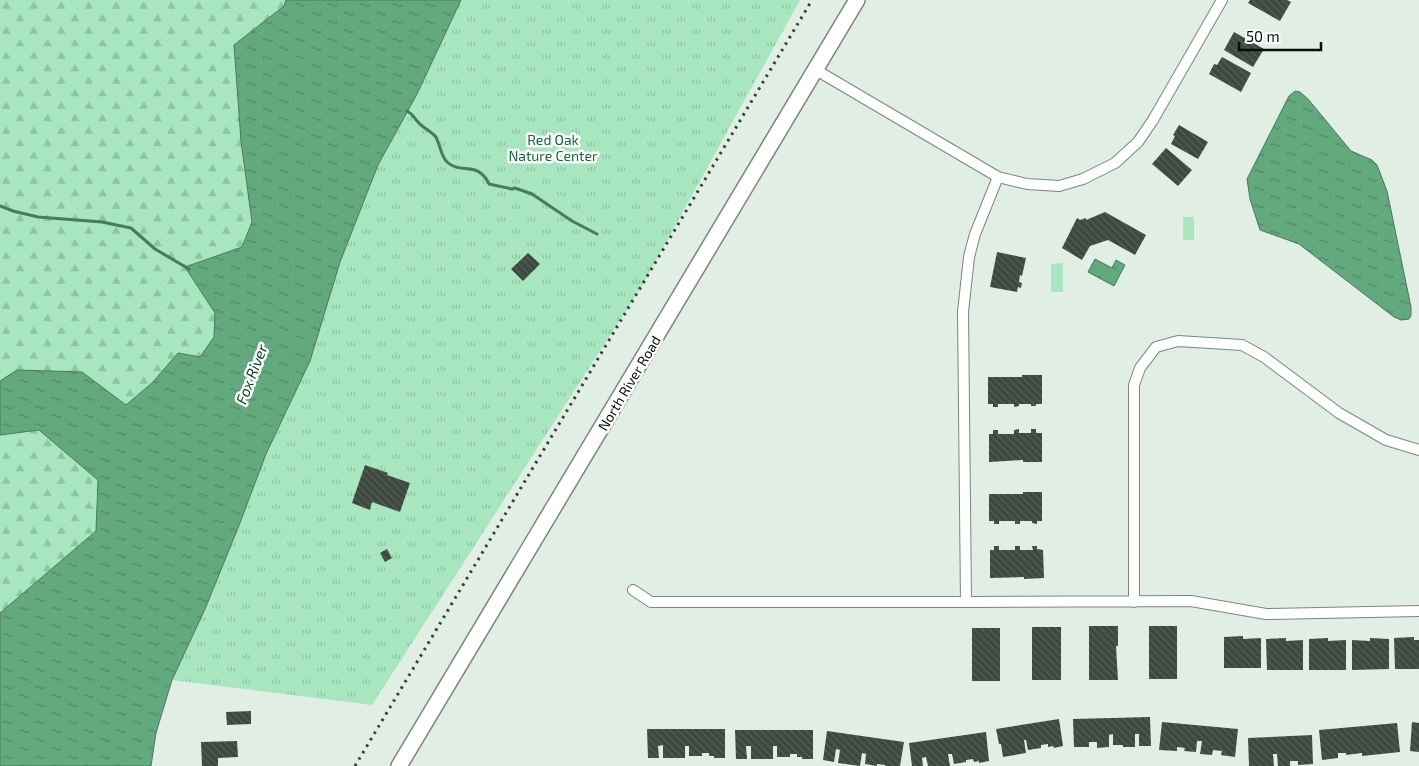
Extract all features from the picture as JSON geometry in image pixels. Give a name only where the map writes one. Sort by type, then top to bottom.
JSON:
[{"type":"main road","name":"North River Road","points":[[399,766],[857,0]]},
{"type":"street","points":[[816,70],[998,176],[1027,184],[1059,186],[1083,180],[1115,163],[1138,142],[1153,120],[1222,0]]},
{"type":"street","points":[[966,602],[963,312],[965,284],[973,242],[998,176]]},
{"type":"street","points":[[1134,602],[1134,385],[1140,368],[1156,348],[1178,341],[1242,345],[1264,357],[1339,413],[1386,440],[1419,450]]},
{"type":"street","points":[[633,590],[651,602],[1191,601],[1266,614],[1419,611]]},
{"type":"green space","points":[[0,0],[286,0],[284,6],[234,45],[241,141],[252,222],[242,247],[185,267],[215,313],[214,337],[200,357],[178,353],[153,382],[126,405],[82,372],[17,370],[0,381]]},
{"type":"green space","name":"Red Oak Nature Center","points":[[461,0],[800,0],[643,284],[372,705],[172,680],[205,609],[266,454],[310,361],[340,262],[378,165],[417,94]]},
{"type":"green space","points":[[1183,217],[1194,217],[1194,240],[1183,240]]},
{"type":"green space","points":[[1063,263],[1063,292],[1051,292],[1051,264]]},
{"type":"green space","points":[[39,430],[98,480],[96,531],[0,613],[0,435]]},
{"type":"water","name":"Fox River","points":[[286,0],[461,0],[417,94],[378,165],[340,262],[310,361],[266,454],[205,609],[172,680],[156,733],[151,766],[0,766],[0,613],[96,531],[98,480],[39,430],[0,435],[0,381],[17,370],[82,372],[126,405],[153,382],[178,353],[200,357],[214,337],[215,313],[185,267],[242,247],[252,222],[241,141],[234,45],[284,6]]},
{"type":"water","points":[[1295,91],[1300,92],[1308,99],[1351,151],[1372,160],[1377,165],[1387,191],[1411,307],[1409,319],[1401,320],[1394,317],[1299,244],[1260,230],[1250,199],[1247,179],[1289,96]]},
{"type":"water","points":[[1095,259],[1112,268],[1116,260],[1125,265],[1114,286],[1088,272]]},
{"type":"building","points":[[1250,0],[1287,0],[1291,2],[1280,21],[1248,3]]},
{"type":"building","points":[[1234,32],[1264,49],[1253,67],[1224,50]]},
{"type":"building","points":[[1222,57],[1251,73],[1241,92],[1209,74],[1214,64],[1217,65]]},
{"type":"building","points":[[1179,125],[1208,142],[1198,159],[1171,144],[1175,136],[1173,135]]},
{"type":"building","points":[[1166,148],[1192,170],[1178,186],[1152,164]]},
{"type":"building","points":[[1105,212],[1146,235],[1135,255],[1108,240],[1090,246],[1082,260],[1062,248],[1077,218],[1080,220],[1086,218],[1086,220]]},
{"type":"building","points":[[997,252],[1026,258],[1022,276],[1020,275],[1019,282],[1022,283],[1021,288],[1018,287],[1017,292],[990,287]]},
{"type":"building","points":[[528,253],[540,264],[523,281],[511,269]]},
{"type":"building","points":[[1022,375],[1042,375],[1042,404],[1031,406],[1031,404],[1019,404],[1019,406],[1014,407],[1014,404],[998,404],[998,407],[993,407],[993,404],[988,404],[988,377],[1022,377]]},
{"type":"building","points":[[1019,429],[1019,433],[1031,433],[1031,429],[1036,429],[1036,433],[1042,433],[1042,462],[1023,462],[1023,460],[989,462],[989,434],[993,434],[993,430],[998,430],[998,434],[1014,434],[1014,430]]},
{"type":"building","points":[[365,465],[410,483],[400,512],[372,502],[370,510],[352,503]]},
{"type":"building","points":[[1023,492],[1042,492],[1042,521],[1037,521],[1037,524],[1032,523],[1032,521],[1020,521],[1020,524],[1015,524],[1015,521],[999,521],[999,524],[994,524],[994,521],[989,521],[989,494],[1023,494]]},
{"type":"building","points":[[994,546],[999,546],[999,550],[1015,550],[1015,546],[1020,546],[1020,550],[1033,550],[1032,546],[1037,546],[1037,549],[1043,550],[1044,578],[990,578],[990,550],[994,550]]},
{"type":"building","points":[[387,549],[392,558],[385,562],[380,553]]},
{"type":"building","points":[[1089,626],[1118,626],[1118,646],[1116,646],[1118,680],[1089,680]]},
{"type":"building","points":[[1149,626],[1177,626],[1177,679],[1149,679]]},
{"type":"building","points":[[1032,627],[1061,627],[1061,680],[1032,680]]},
{"type":"building","points":[[972,628],[1000,628],[1000,681],[972,681]]},
{"type":"building","points":[[1243,636],[1243,639],[1261,638],[1261,668],[1224,668],[1224,637]]},
{"type":"building","points":[[1414,637],[1414,640],[1419,640],[1419,669],[1395,669],[1394,638]]},
{"type":"building","points":[[1286,638],[1286,641],[1303,640],[1303,670],[1267,670],[1266,639]]},
{"type":"building","points":[[1328,638],[1328,641],[1346,640],[1346,670],[1309,670],[1309,639]]},
{"type":"building","points":[[1370,638],[1389,639],[1389,669],[1352,670],[1352,640],[1370,641]]},
{"type":"building","points":[[251,711],[251,724],[227,725],[226,712]]},
{"type":"building","points":[[1150,717],[1151,746],[1139,746],[1139,734],[1135,734],[1135,747],[1113,745],[1113,734],[1109,735],[1109,747],[1097,748],[1097,742],[1089,742],[1089,747],[1074,747],[1073,719]]},
{"type":"building","points":[[1059,719],[1063,746],[1054,748],[1053,746],[1048,747],[1048,744],[1041,745],[1041,748],[1028,750],[1026,740],[1024,740],[1026,753],[1003,757],[996,729]]},
{"type":"building","points":[[1162,722],[1238,729],[1235,757],[1221,755],[1222,751],[1213,750],[1212,755],[1200,754],[1202,741],[1197,741],[1196,752],[1184,751],[1185,748],[1177,747],[1177,751],[1159,750]]},
{"type":"building","points":[[1412,722],[1419,723],[1419,752],[1410,751]]},
{"type":"building","points":[[1397,723],[1400,752],[1362,756],[1362,753],[1346,755],[1346,753],[1338,753],[1338,758],[1322,760],[1319,730]]},
{"type":"building","points":[[647,729],[725,729],[725,758],[714,758],[714,756],[709,756],[709,753],[702,753],[702,756],[689,756],[689,746],[685,746],[685,758],[663,758],[663,745],[658,746],[659,758],[648,758]]},
{"type":"building","points":[[735,730],[813,730],[813,759],[802,759],[802,757],[797,757],[797,754],[790,754],[790,757],[777,757],[777,746],[773,746],[773,759],[751,759],[751,746],[746,746],[747,759],[736,759]]},
{"type":"building","points":[[827,731],[904,742],[900,766],[865,764],[866,754],[862,753],[860,766],[838,763],[840,750],[836,749],[834,762],[823,760]]},
{"type":"building","points":[[986,732],[989,761],[979,763],[979,761],[974,762],[973,759],[954,764],[952,754],[948,754],[950,766],[928,766],[926,757],[922,758],[923,766],[912,766],[909,743]]},
{"type":"building","points":[[1312,735],[1313,764],[1298,765],[1298,761],[1290,761],[1290,766],[1278,766],[1277,754],[1273,754],[1274,766],[1249,766],[1248,738]]},
{"type":"building","points":[[237,741],[238,757],[218,758],[218,766],[202,766],[201,742]]},
{"type":"waterway","points":[[407,111],[436,137],[443,157],[452,166],[480,172],[489,184],[515,188],[532,194],[572,221],[597,234]]},
{"type":"waterway","points":[[0,206],[38,217],[102,222],[131,228],[155,249],[189,269]]},
{"type":"railway","points":[[355,766],[812,0]]}]
